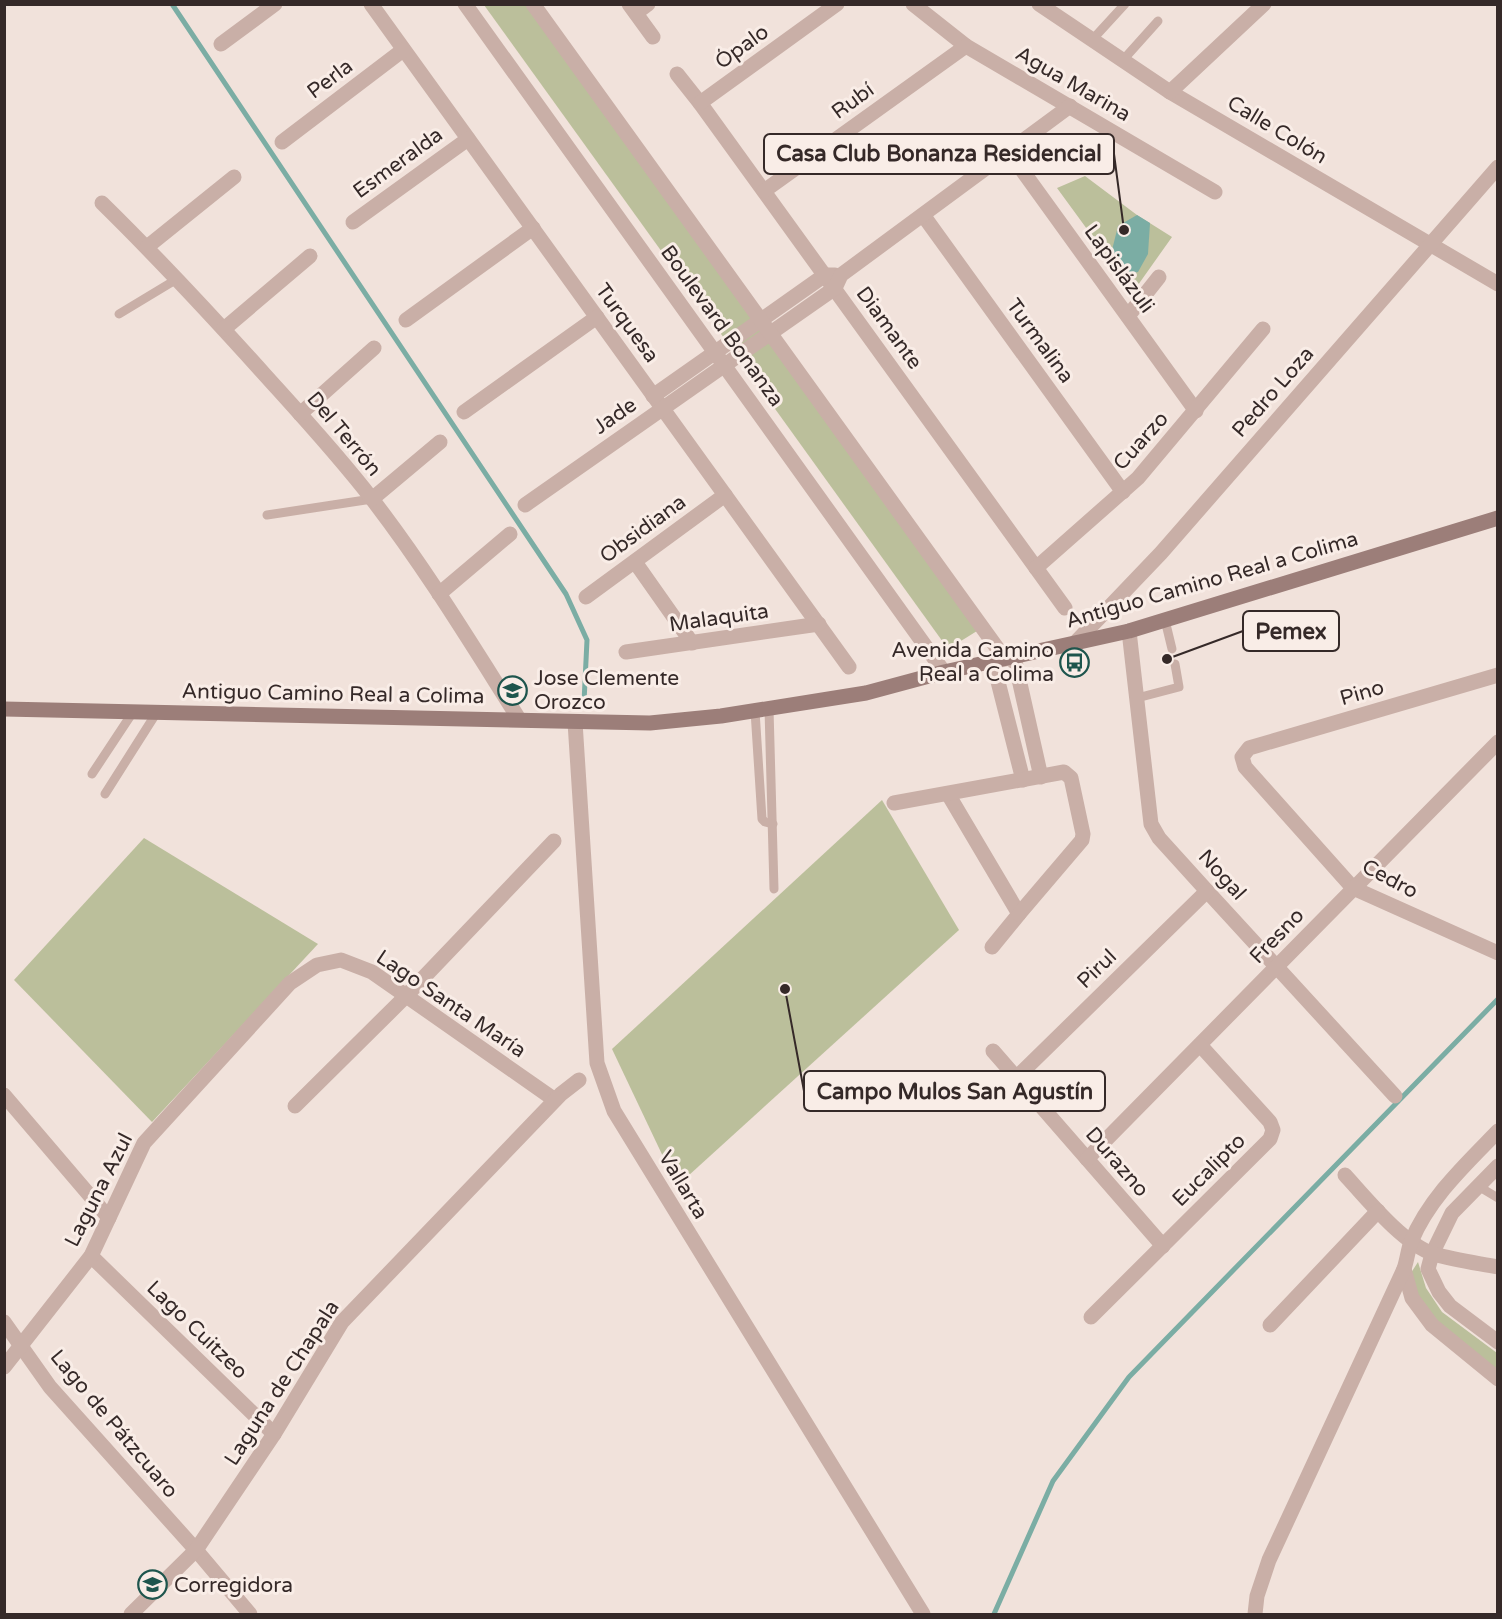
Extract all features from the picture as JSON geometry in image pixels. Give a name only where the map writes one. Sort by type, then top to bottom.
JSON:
[{"type":"main road","name":"Antiguo Camino Real a Colima","points":[[4,709],[650,723],[721,717],[866,693],[944,672],[1129,631],[1497,518]]},
{"type":"street","points":[[220,44],[274,4]]},
{"type":"street","name":"Turquesa","points":[[371,4],[849,667]]},
{"type":"street","name":"Boulevard Bonanza","points":[[465,4],[944,672]]},
{"type":"street","name":"Boulevard Bonanza","points":[[533,4],[1004,659]]},
{"type":"street","name":"Ópalo","points":[[700,103],[837,4]]},
{"type":"street","name":"Agua Marina","points":[[913,4],[966,46],[1215,192]]},
{"type":"street","name":"Calle Colón","points":[[1039,4],[1170,92],[1497,284]]},
{"type":"street","points":[[1170,92],[1264,4]]},
{"type":"street","points":[[638,7],[653,37]]},
{"type":"street","name":"Rubí","points":[[764,191],[966,46]]},
{"type":"street","name":"Perla","points":[[282,142],[404,50]]},
{"type":"street","name":"Diamante","points":[[677,74],[764,191],[834,279],[1065,608]]},
{"type":"street","name":"Jade","points":[[525,505],[658,402],[834,279],[1070,106]]},
{"type":"street","name":"Esmeralda","points":[[353,222],[468,139]]},
{"type":"street","name":"Lapislázuli","points":[[1009,152],[1196,411]]},
{"type":"street","name":"Pedro Loza","points":[[1076,642],[1161,553],[1497,166]]},
{"type":"street","points":[[147,247],[234,177]]},
{"type":"street","name":"Del Terrón","points":[[102,203],[224,329],[372,499],[439,594],[519,719]]},
{"type":"street","name":"Turmalina","points":[[923,215],[1123,492]]},
{"type":"street","points":[[406,320],[533,228]]},
{"type":"street","points":[[224,329],[310,256]]},
{"type":"street","points":[[1128,316],[1159,277]]},
{"type":"street","points":[[464,412],[597,317]]},
{"type":"street","name":"Cuarzo","points":[[1036,568],[1138,478],[1263,329]]},
{"type":"street","points":[[300,414],[374,348]]},
{"type":"street","points":[[372,499],[440,442]]},
{"type":"street","name":"Obsidiana","points":[[586,597],[725,495]]},
{"type":"street","points":[[439,594],[510,534]]},
{"type":"street","points":[[634,562],[692,643]]},
{"type":"street","name":"Malaquita","points":[[626,652],[819,624]]},
{"type":"street","name":"Nogal","points":[[1129,631],[1151,824],[1159,838],[1395,1096]]},
{"type":"street","points":[[1004,659],[1041,777]]},
{"type":"street","points":[[1004,659],[1023,780]]},
{"type":"street","name":"Pino","points":[[1242,757],[1249,748],[1497,675]]},
{"type":"street","name":"Vallarta","points":[[575,722],[597,1063],[614,1111],[923,1614]]},
{"type":"street","name":"Fresno","points":[[1087,1159],[1497,742]]},
{"type":"street","name":"Cedro","points":[[1242,757],[1245,767],[1353,888],[1497,953]]},
{"type":"street","points":[[894,803],[1064,772],[1071,778],[1083,834],[1080,844],[992,946]]},
{"type":"street","points":[[948,794],[1019,914]]},
{"type":"street","points":[[295,1106],[405,997],[554,841]]},
{"type":"street","name":"Pirul","points":[[1016,1078],[1207,891]]},
{"type":"street","name":"Lago Santa María","points":[[317,965],[341,960],[372,972],[555,1100]]},
{"type":"street","name":"Laguna Azul","points":[[4,1368],[91,1256],[144,1143],[290,983],[317,965]]},
{"type":"street","name":"Eucalipto","points":[[1091,1317],[1270,1139],[1273,1130],[1270,1122],[1200,1045]]},
{"type":"street","name":"Durazno","points":[[993,1051],[1163,1246]]},
{"type":"street","name":"Laguna de Chapala","points":[[131,1614],[196,1550],[274,1434],[342,1322],[555,1100],[572,1083],[579,1080]]},
{"type":"street","points":[[4,1095],[109,1218]]},
{"type":"street","points":[[1255,1614],[1257,1596],[1269,1560],[1404,1269],[1411,1242],[1432,1205],[1451,1180],[1497,1131]]},
{"type":"street","points":[[1497,1166],[1452,1213],[1432,1254],[1428,1269],[1439,1292],[1450,1306],[1497,1342]]},
{"type":"street","points":[[1345,1175],[1411,1242],[1432,1254],[1497,1267]]},
{"type":"street","points":[[1270,1325],[1378,1210]]},
{"type":"street","name":"Lago Cuitzeo","points":[[91,1256],[274,1434]]},
{"type":"street","points":[[1404,1269],[1412,1298],[1432,1325],[1497,1379]]},
{"type":"street","name":"Lago de Pátzcuaro","points":[[4,1322],[50,1387],[250,1614]]},
{"type":"lane","points":[[1092,40],[1125,4]]},
{"type":"lane","points":[[1123,60],[1158,21]]},
{"type":"lane","points":[[119,314],[177,279]]},
{"type":"lane","points":[[267,514],[372,499]]},
{"type":"lane","points":[[1165,620],[1172,649]]},
{"type":"lane","points":[[1137,698],[1179,687],[1175,664]]},
{"type":"lane","points":[[762,710],[759,781],[762,819],[773,824]]},
{"type":"lane","points":[[762,710],[772,782],[774,889]]},
{"type":"lane","points":[[92,774],[133,712]]},
{"type":"lane","points":[[105,794],[157,712]]},
{"type":"lane","points":[[759,781],[772,782]]},
{"type":"lane","points":[[1478,1186],[1497,1198]]},
{"type":"green space","points":[[484,5],[528,5],[977,631],[948,649]]},
{"type":"green space","points":[[1085,176],[1137,215],[1172,237],[1133,292],[1057,188]]},
{"type":"green space","points":[[882,800],[959,930],[677,1186],[612,1049]]},
{"type":"green space","points":[[144,838],[318,944],[152,1122],[14,980]]},
{"type":"green space","points":[[1418,1262],[1426,1288],[1442,1312],[1497,1353],[1497,1371],[1433,1321],[1416,1297],[1409,1276]]},
{"type":"water","points":[[1137,215],[1150,223],[1148,254],[1138,272],[1122,275],[1111,254],[1118,226]]},
{"type":"waterway","points":[[172,4],[566,594],[587,640],[584,702]]},
{"type":"waterway","points":[[994,1614],[1053,1481],[1129,1377],[1498,999]]},
{"type":"place","name":"Casa Club Bonanza Residencial","points":[[1124,230]]},
{"type":"place","name":"Pemex","points":[[1167,659]]},
{"type":"place","name":"Avenida Camino Real a Colima","points":[[1075,662]]},
{"type":"place","name":"Jose Clemente Orozco","points":[[513,690]]},
{"type":"place","name":"Campo Mulos San Agustín","points":[[785,989]]},
{"type":"place","name":"Corregidora","points":[[153,1585]]}]
